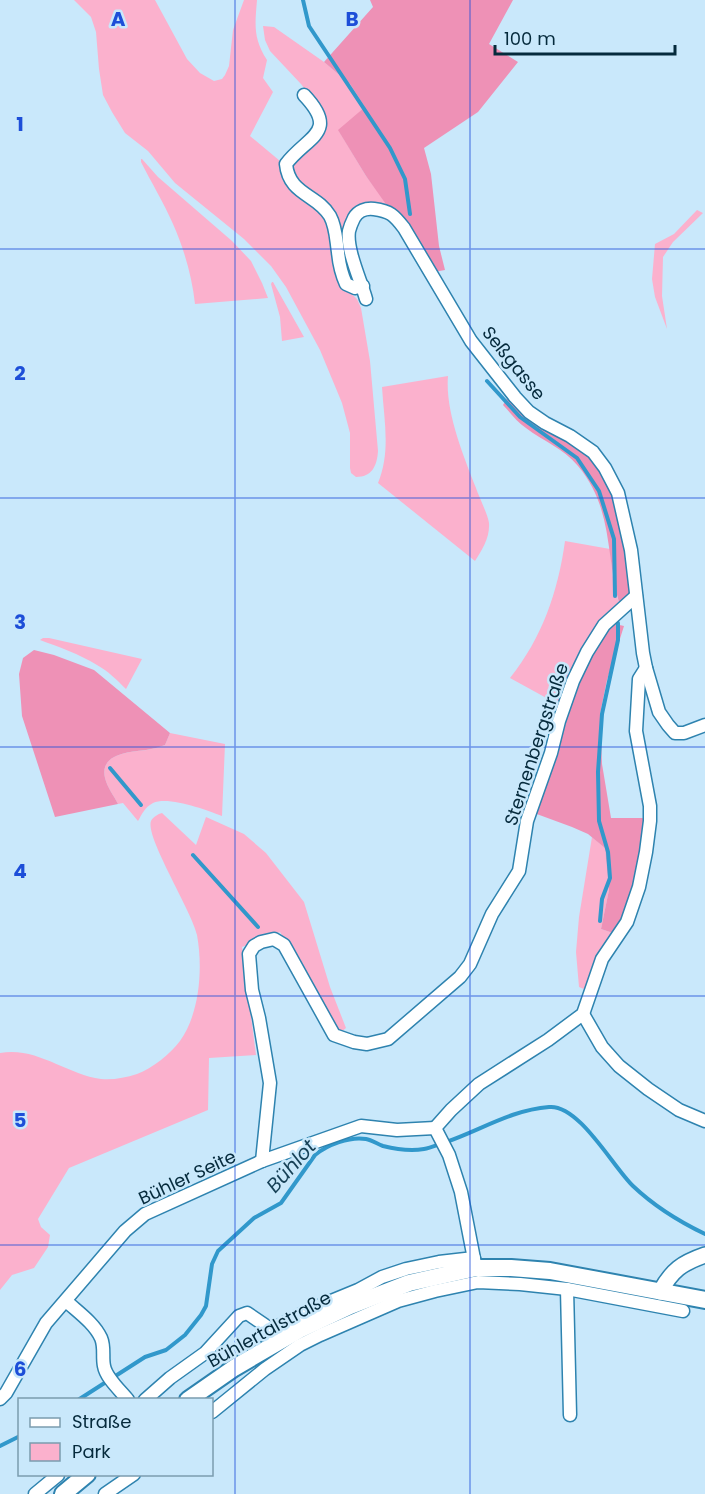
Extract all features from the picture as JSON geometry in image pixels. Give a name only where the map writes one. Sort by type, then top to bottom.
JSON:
[{"type":"main road","name":"Bühlertalstraße","points":[[191,1398],[234,1368],[299,1330],[350,1306],[409,1283],[476,1270],[511,1268],[550,1271],[705,1300]]},
{"type":"main road","points":[[67,1493],[85,1476]]},
{"type":"street","points":[[304,94],[316,107],[320,130],[286,164],[287,176],[299,190],[312,198],[329,214],[336,231],[341,273],[346,284],[355,288],[363,286]]},
{"type":"street","name":"Seßgasse","points":[[366,299],[349,246],[349,231],[356,214],[370,208],[383,210],[395,216],[471,341],[515,397],[529,412],[593,452],[605,468],[618,493],[631,550],[643,653],[659,712],[675,733],[684,733],[705,725]]},
{"type":"street","name":"Sternenbergstraße","points":[[262,1161],[270,1083],[252,990],[249,954],[254,946],[274,939],[284,945],[334,1035],[367,1044],[388,1039],[460,977],[470,964],[492,914],[519,871],[527,821],[573,681],[604,625],[636,596]]},
{"type":"street","points":[[147,1398],[170,1378],[205,1353],[226,1328],[242,1314],[247,1313],[273,1329],[382,1277],[406,1269],[439,1262],[476,1270],[461,1192],[449,1155],[437,1132],[451,1110],[480,1084],[548,1040],[583,1014],[602,959],[621,932],[639,887],[650,821],[650,806],[636,731],[639,679],[646,668]]},
{"type":"street","points":[[583,1014],[602,1047],[619,1065],[648,1089],[679,1110],[705,1121]]},
{"type":"street","name":"Bühler Seite","points":[[0,1399],[6,1393],[46,1323],[125,1231],[145,1214],[262,1161],[361,1126],[437,1132]]},
{"type":"street","points":[[660,1292],[667,1279],[677,1268],[692,1259],[705,1255]]},
{"type":"street","name":"Bühlertalstraße","points":[[213,1411],[265,1369],[300,1345],[399,1301],[435,1291],[476,1270],[520,1284],[567,1289],[683,1311]]},
{"type":"street","points":[[567,1289],[570,1415]]},
{"type":"street","points":[[66,1301],[93,1326],[100,1336],[103,1345],[104,1367],[126,1398]]},
{"type":"street","points":[[35,1494],[57,1476]]},
{"type":"street","points":[[58,1476],[67,1493]]},
{"type":"street","points":[[105,1494],[131,1476]]},
{"type":"green space","points":[[74,0],[155,0],[187,59],[200,73],[214,81],[222,79],[229,66],[233,30],[244,0],[257,0],[256,31],[259,45],[267,60],[263,78],[273,92],[250,136],[280,161],[280,170],[290,186],[325,217],[332,232],[338,281],[357,299],[361,308],[370,361],[378,451],[375,466],[370,473],[356,477],[351,473],[350,433],[342,403],[320,350],[286,287],[271,266],[244,239],[175,183],[148,151],[125,133],[103,95],[96,32],[91,17]]},
{"type":"green space","points":[[263,26],[274,27],[324,62],[350,84],[366,107],[339,131],[366,176],[392,210],[350,214],[354,280],[350,281],[347,278],[337,228],[295,182],[289,166],[314,142],[318,106],[270,51],[265,40]]},
{"type":"green space","points":[[141,159],[251,261],[268,298],[195,304],[190,273],[181,243]]},
{"type":"green space","points":[[697,210],[703,213],[673,242],[663,257],[662,296],[667,329],[655,297],[652,279],[655,244],[674,234]]},
{"type":"green space","points":[[272,282],[304,337],[282,341],[280,317]]},
{"type":"green space","points":[[448,376],[449,404],[456,433],[489,523],[487,539],[475,561],[378,483],[386,448],[382,387]]},
{"type":"green space","points":[[565,541],[610,549],[614,587],[620,606],[561,706],[510,678],[531,647],[547,614],[558,578]]},
{"type":"green space","points":[[43,638],[142,659],[126,689],[101,667],[40,640]]},
{"type":"green space","points":[[170,733],[225,744],[222,816],[188,805],[160,801],[148,807],[138,821],[123,803],[118,804],[105,778],[104,770],[107,763],[118,755],[165,745]]},
{"type":"green space","points":[[162,813],[196,845],[206,817],[244,834],[266,853],[304,902],[330,987],[346,1028],[341,1032],[334,1026],[280,932],[242,947],[256,1055],[209,1058],[208,1110],[69,1168],[38,1219],[41,1227],[50,1235],[48,1247],[34,1268],[12,1275],[0,1290],[0,1053],[26,1053],[101,1079],[124,1078],[155,1065],[166,1056],[180,1041],[192,1017],[200,976],[199,948],[197,935],[187,909],[151,830],[151,821]]},
{"type":"green space","points":[[592,837],[605,848],[609,890],[601,929],[616,934],[584,989],[579,987],[576,952],[579,917]]},
{"type":"shaded area","points":[[370,0],[513,0],[489,44],[518,62],[478,112],[424,148],[431,174],[439,246],[445,270],[434,272],[366,176],[338,130],[365,107],[350,84],[324,62],[373,7]]},
{"type":"shaded area","points":[[508,397],[583,450],[598,464],[610,484],[617,506],[630,577],[630,595],[620,606],[603,516],[590,482],[566,454],[532,433],[517,420],[503,405]]},
{"type":"shaded area","points":[[611,623],[624,626],[607,680],[600,714],[602,764],[611,818],[647,818],[641,857],[628,907],[616,934],[601,929],[609,890],[605,848],[588,834],[534,813],[557,755],[577,681]]},
{"type":"shaded area","points":[[34,650],[94,670],[170,733],[165,745],[118,755],[107,763],[104,770],[105,778],[118,804],[55,817],[22,716],[19,674],[23,658]]},
{"type":"waterway","points":[[303,0],[309,26],[390,148],[405,179],[410,214]]},
{"type":"waterway","points":[[487,381],[520,417],[577,458],[599,491],[614,539],[615,596]]},
{"type":"waterway","points":[[600,921],[602,899],[610,878],[608,852],[599,821],[598,772],[602,714],[618,640],[618,623]]},
{"type":"waterway","points":[[110,768],[141,805]]},
{"type":"waterway","points":[[193,855],[258,927]]},
{"type":"waterway","name":"Bühlot","points":[[81,1398],[145,1357],[166,1350],[185,1335],[206,1306],[212,1264],[218,1251],[254,1218],[281,1203],[315,1155],[346,1140],[360,1138],[393,1148],[424,1149],[522,1112],[549,1107],[560,1109],[572,1115],[595,1138],[625,1177],[649,1200],[705,1234]]},
{"type":"waterway","name":"Bühlot","points":[[0,1446],[18,1437]]}]
